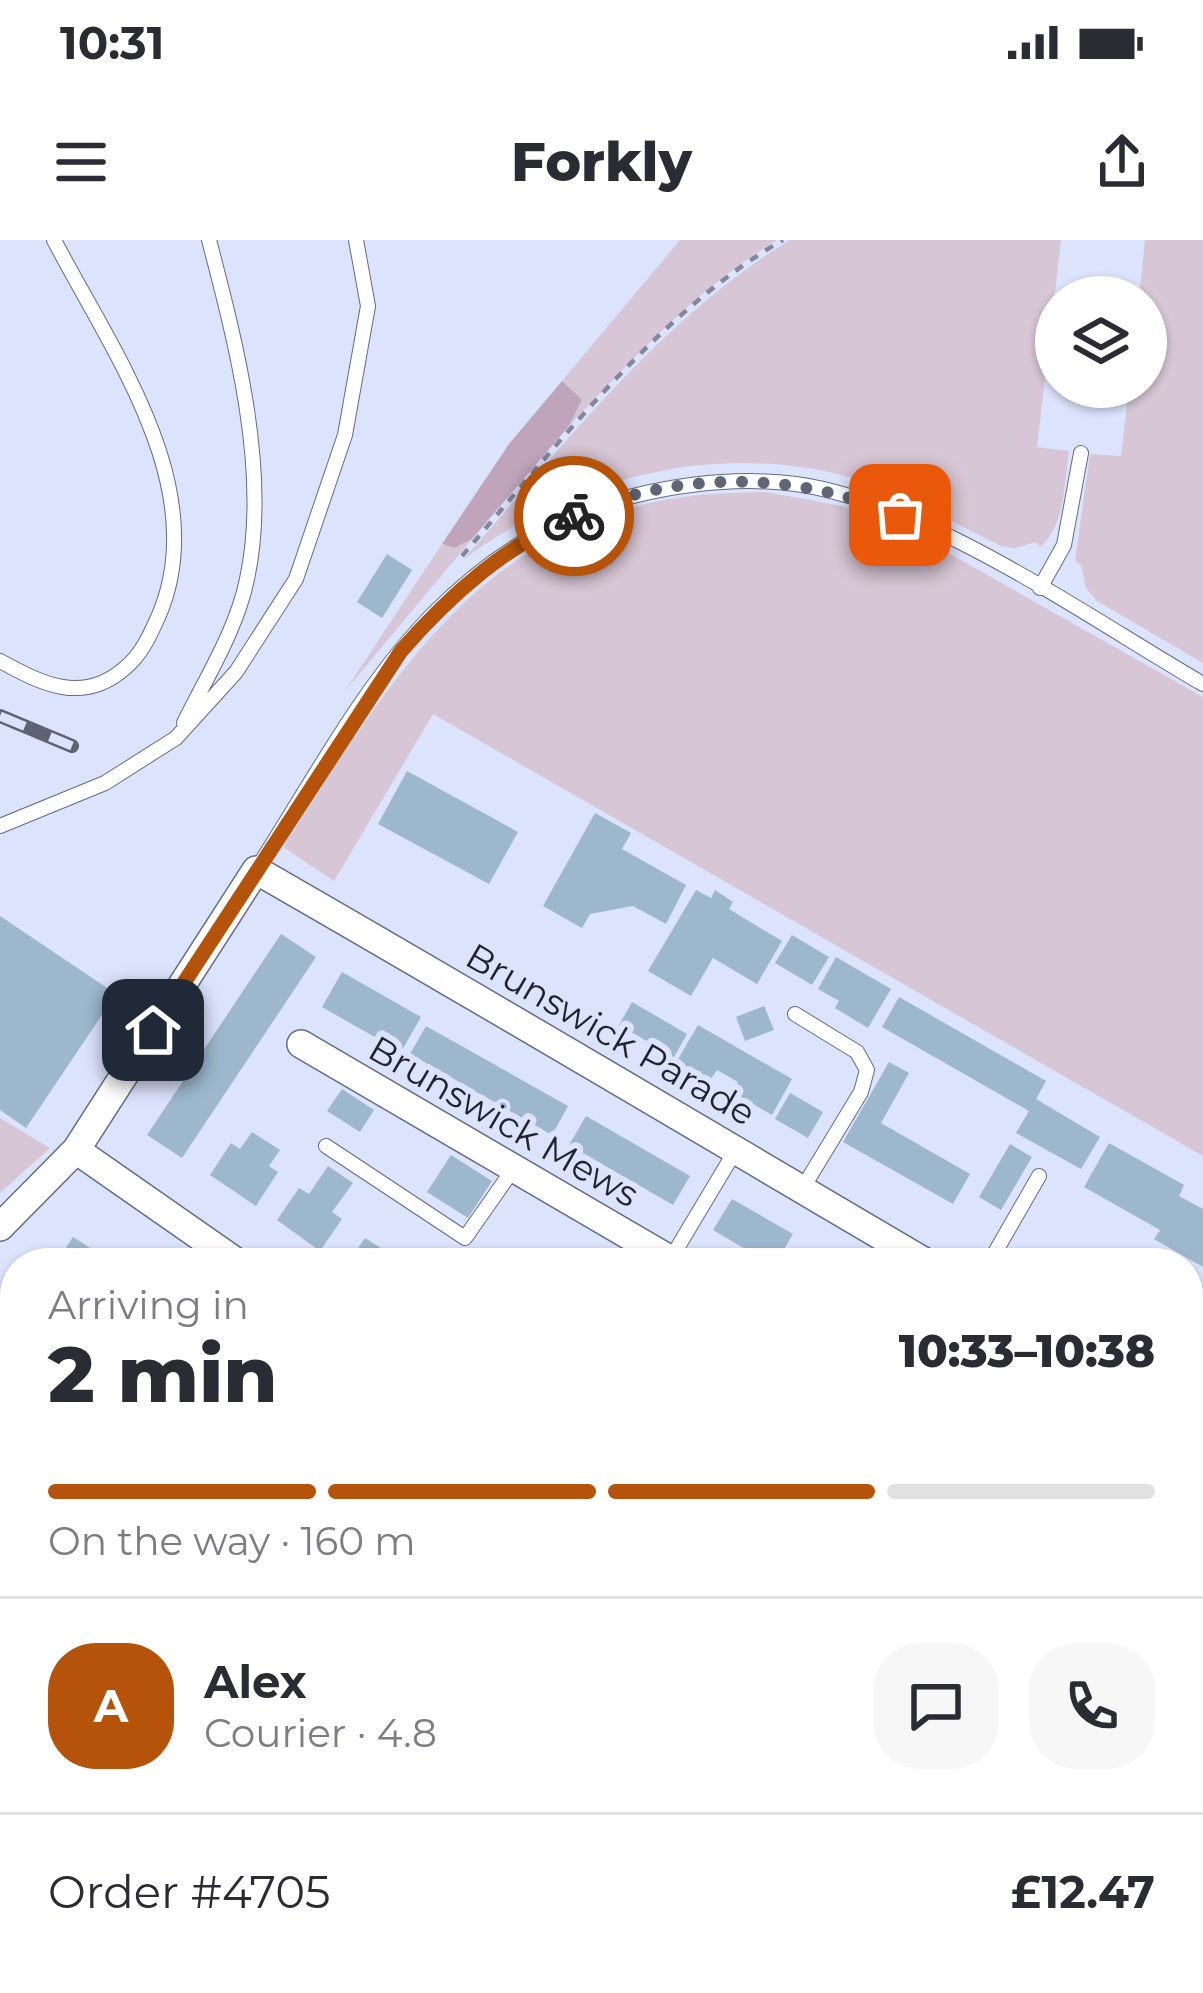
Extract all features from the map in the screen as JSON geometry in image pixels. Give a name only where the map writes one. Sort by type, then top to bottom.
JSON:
[{"type":"street","name":"Brunswick Parade","points":[[256,870],[737,1148],[898,1248]]},
{"type":"street","points":[[0,1227],[76,1150],[256,870]]},
{"type":"street","name":"Brunswick Mews","points":[[301,1044],[649,1248]]},
{"type":"street","points":[[76,1150],[216,1248]]},
{"type":"lane","points":[[0,661],[43,685],[80,690],[102,685],[140,654],[169,590],[173,562],[174,514],[154,436],[54,240]]},
{"type":"lane","points":[[176,739],[247,581],[255,510],[241,360],[209,240]]},
{"type":"lane","points":[[0,826],[105,783],[176,739],[236,672],[296,579],[346,435],[368,307],[357,240]]},
{"type":"lane","points":[[1040,588],[1064,545],[1081,453]]},
{"type":"lane","points":[[256,870],[382,674],[455,594],[526,539],[586,510],[662,489],[748,481],[798,484],[876,506],[924,525],[1040,588],[1203,684]]},
{"type":"lane","points":[[795,1014],[857,1052],[867,1070],[861,1091],[801,1191]]},
{"type":"lane","points":[[326,1146],[465,1238],[514,1168]]},
{"type":"lane","name":"Brunswick Mews","points":[[681,1248],[737,1148]]},
{"type":"lane","points":[[998,1248],[1039,1176]]},
{"type":"path","points":[[455,594],[450,573],[459,560],[567,435],[697,303],[783,240]]},
{"type":"shaded area","points":[[680,240],[777,240],[692,303],[569,426],[582,401],[562,381]]},
{"type":"shaded area","points":[[790,240],[1061,240],[1057,276],[1035,276],[1035,408],[1042,408],[1037,447],[1069,451],[1059,515],[1049,538],[1040,547],[1036,542],[1001,546],[869,483],[763,463],[710,464],[605,485],[555,505],[463,560],[615,387],[742,272]]},
{"type":"shaded area","points":[[1145,240],[1203,240],[1203,663],[1097,601],[1075,561],[1090,454],[1121,456],[1127,408],[1167,408],[1167,276],[1141,276]]},
{"type":"shaded area","points":[[562,381],[582,400],[569,426],[472,539],[454,548],[442,544],[509,444]]},
{"type":"shaded area","points":[[766,492],[842,506],[915,534],[1203,697],[1203,1156],[433,714],[334,881],[283,847],[400,674],[444,623],[492,579],[547,542],[610,514],[683,497]]},
{"type":"shaded area","points":[[472,539],[345,691],[442,544],[454,548]]},
{"type":"shaded area","points":[[0,1118],[50,1148],[0,1193]]},
{"type":"building","points":[[387,554],[412,570],[382,618],[357,602]]},
{"type":"building","points":[[407,771],[518,832],[489,884],[378,824]]},
{"type":"building","points":[[595,813],[631,833],[622,849],[686,885],[666,924],[633,906],[590,914],[582,928],[543,906]]},
{"type":"building","points":[[696,890],[711,898],[715,890],[733,902],[729,909],[782,941],[757,984],[713,958],[691,996],[648,971]]},
{"type":"building","points":[[0,916],[116,994],[26,1128],[0,1110]]},
{"type":"building","points":[[281,934],[316,957],[182,1158],[147,1135]]},
{"type":"building","points":[[792,935],[829,957],[812,985],[775,963]]},
{"type":"building","points":[[836,957],[891,989],[868,1028],[835,1008],[839,1001],[818,989]]},
{"type":"building","points":[[342,972],[421,1017],[401,1052],[322,1007]]},
{"type":"building","points":[[899,997],[1046,1081],[1036,1099],[1100,1137],[1081,1169],[1016,1133],[1029,1111],[882,1027]]},
{"type":"building","points":[[632,1002],[687,1034],[674,1057],[619,1025]]},
{"type":"building","points":[[764,1006],[774,1030],[745,1041],[736,1017]]},
{"type":"building","points":[[698,1025],[792,1079],[772,1115],[732,1092],[738,1082],[717,1070],[710,1080],[677,1061]]},
{"type":"building","points":[[426,1026],[568,1106],[552,1135],[410,1054]]},
{"type":"building","points":[[889,1062],[909,1073],[881,1123],[970,1174],[953,1204],[843,1142]]},
{"type":"building","points":[[342,1089],[374,1110],[360,1132],[327,1111]]},
{"type":"building","points":[[790,1093],[823,1112],[808,1138],[775,1119]]},
{"type":"building","points":[[586,1116],[690,1176],[673,1205],[569,1145]]},
{"type":"building","points":[[252,1132],[280,1150],[269,1166],[278,1172],[256,1206],[210,1175],[231,1143],[240,1149]]},
{"type":"building","points":[[1109,1143],[1184,1185],[1179,1196],[1203,1209],[1203,1248],[1170,1248],[1154,1239],[1160,1230],[1084,1187]]},
{"type":"building","points":[[1010,1144],[1032,1157],[1001,1210],[979,1197]]},
{"type":"building","points":[[451,1155],[492,1181],[468,1218],[427,1192]]},
{"type":"building","points":[[328,1166],[353,1183],[332,1212],[342,1219],[322,1248],[277,1220],[299,1188],[309,1194]]},
{"type":"building","points":[[732,1199],[793,1234],[785,1248],[744,1248],[713,1230]]},
{"type":"building","points":[[73,1237],[90,1248],[66,1248]]},
{"type":"building","points":[[365,1238],[381,1248],[358,1248]]},
{"type":"railway","points":[[0,716],[72,746]]},
{"type":"way so far","points":[[574,516],[662,489],[764,481],[831,491],[900,515]]},
{"type":"route","points":[[153,1030],[382,674],[455,594],[526,539],[574,516]]}]
